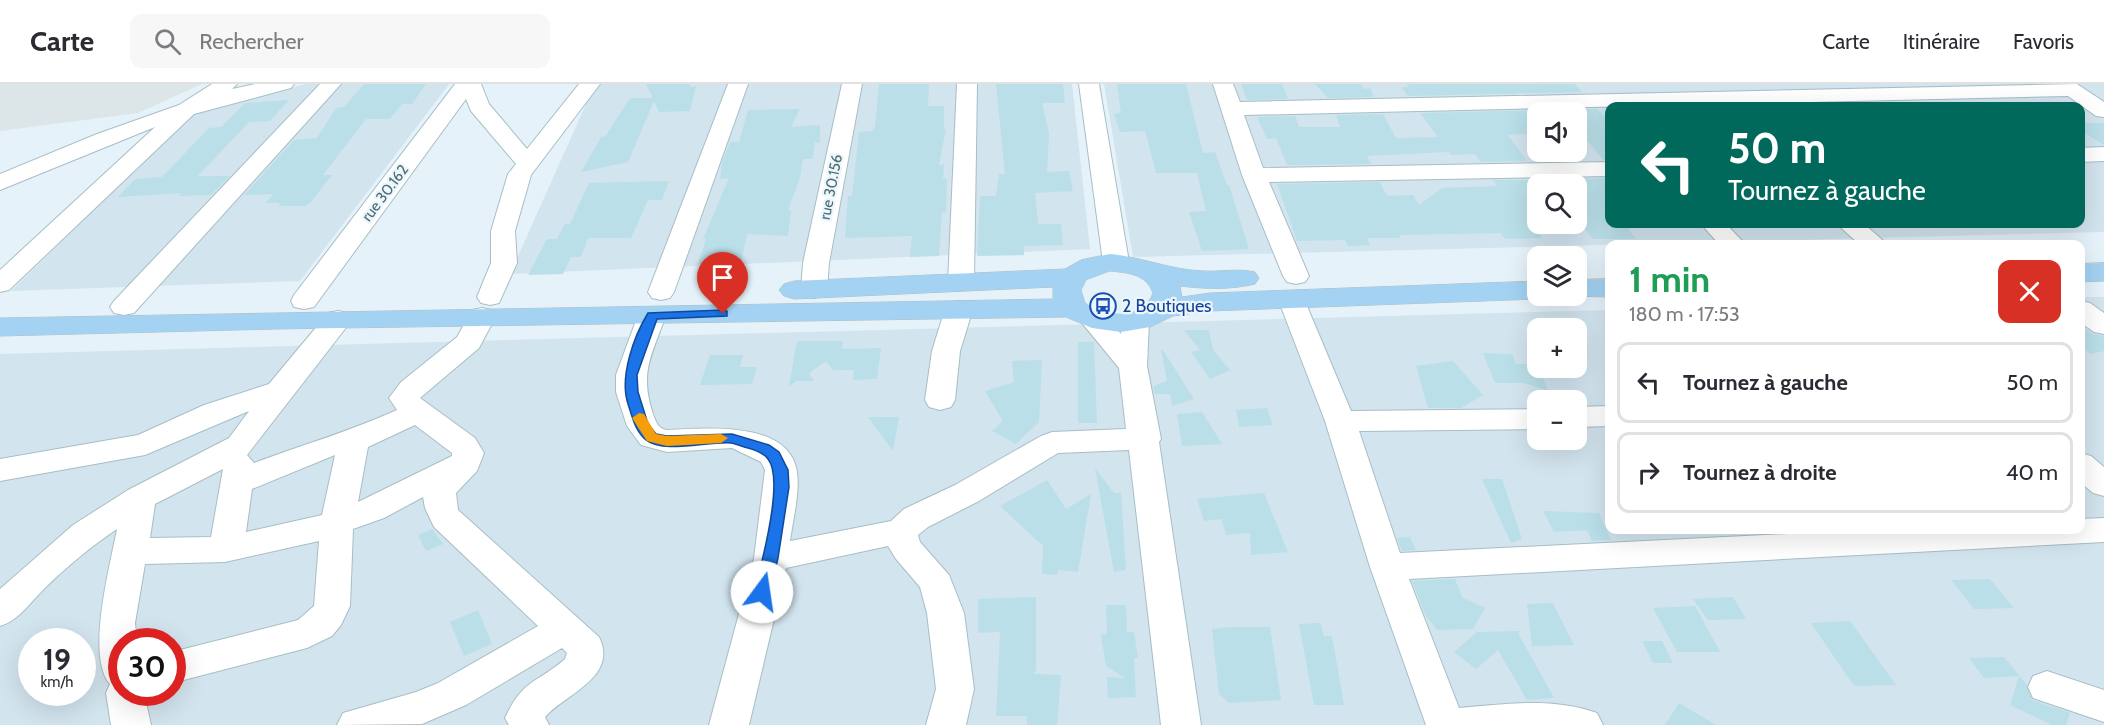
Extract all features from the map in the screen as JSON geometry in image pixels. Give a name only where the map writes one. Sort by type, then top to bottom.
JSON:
[{"type":"main road","points":[[2085,254],[2104,254]]},
{"type":"main road","points":[[0,310],[304,301],[486,307],[960,296],[1072,277],[1093,266],[1116,262],[1131,264],[1157,274],[1293,287],[1527,290]]},
{"type":"main road","points":[[1587,270],[1605,269]]},
{"type":"main road","points":[[656,304],[814,290],[960,296],[1082,313],[1106,322],[1135,322],[1162,310],[1293,287],[1527,272]]},
{"type":"main road","points":[[2085,273],[2104,272]]},
{"type":"main road","points":[[1157,274],[1166,282],[1169,291],[1168,301],[1162,310]]},
{"type":"main road","points":[[1072,277],[1067,284],[1066,295],[1082,313]]},
{"type":"main road","points":[[1587,289],[1605,288]]},
{"type":"main road","points":[[0,327],[338,319],[486,307]]},
{"type":"street","points":[[0,284],[190,106],[227,84]]},
{"type":"street","points":[[0,183],[106,137],[190,106],[284,84]]},
{"type":"street","points":[[124,307],[331,84]]},
{"type":"street","points":[[468,84],[479,106],[527,163]]},
{"type":"street","name":"rue 30.162","points":[[304,301],[468,84]]},
{"type":"street","points":[[468,459],[464,446],[405,402],[406,394],[469,342],[504,263],[502,231],[520,174],[568,116],[590,84]]},
{"type":"street","points":[[729,725],[771,558],[781,487],[781,470],[774,455],[764,448],[732,438],[667,441],[652,438],[642,426],[631,392],[631,375],[738,84]]},
{"type":"street","name":"rue 30.156","points":[[814,290],[816,263],[852,84]]},
{"type":"street","points":[[940,400],[946,351],[960,296],[967,84]]},
{"type":"street","points":[[1089,84],[1116,262]]},
{"type":"street","points":[[1223,84],[1340,421],[1387,567],[1446,725]]},
{"type":"street","points":[[1231,109],[1601,97],[2067,87],[2104,111]]},
{"type":"street","points":[[2085,155],[2104,154]]},
{"type":"street","points":[[1254,176],[1605,169]]},
{"type":"street","points":[[1717,228],[1728,240]]},
{"type":"street","points":[[1854,228],[1870,240]]},
{"type":"street","points":[[1082,313],[1133,366]]},
{"type":"street","points":[[2085,313],[2104,326]]},
{"type":"street","points":[[0,612],[33,578],[85,534],[140,498],[240,446],[279,392],[338,319]]},
{"type":"street","points":[[1135,322],[1133,366],[1145,439],[1161,593],[1181,725]]},
{"type":"street","points":[[0,470],[137,446],[215,412],[279,392]]},
{"type":"street","points":[[238,482],[318,450],[354,441],[418,412]]},
{"type":"street","points":[[1587,417],[1605,416]]},
{"type":"street","points":[[1340,421],[1527,418]]},
{"type":"street","points":[[771,558],[901,531],[916,518],[967,493],[1052,443],[1145,439]]},
{"type":"street","points":[[186,664],[299,636],[317,628],[329,616],[332,606],[336,523],[354,441]]},
{"type":"street","points":[[225,549],[238,482],[240,446]]},
{"type":"street","points":[[128,552],[225,549],[336,523],[372,510],[468,459]]},
{"type":"street","points":[[468,459],[443,485],[439,501],[441,510],[450,524],[586,648],[586,660],[581,669],[533,700],[522,722]]},
{"type":"street","points":[[2085,468],[2104,485]]},
{"type":"street","points":[[118,628],[128,552],[140,498]]},
{"type":"street","points":[[2085,531],[2104,530]]},
{"type":"street","points":[[901,531],[902,544],[932,576],[938,587],[942,604],[952,650],[955,690],[946,725]]},
{"type":"street","points":[[1387,567],[2026,534]]},
{"type":"street","points":[[357,725],[422,707],[452,694],[565,628]]},
{"type":"street","points":[[2047,687],[2104,706]]},
{"type":"street","points":[[127,706],[131,725]]},
{"type":"street","points":[[1454,725],[1530,719],[1583,725]]},
{"type":"shaded area","points":[[0,84],[202,84],[138,113],[0,131]]},
{"type":"shaded area","points":[[306,84],[449,84],[300,281],[11,291],[193,113]]},
{"type":"shaded area","points":[[595,84],[1072,84],[1090,249],[510,274]]},
{"type":"shaded area","points":[[1104,84],[2104,84],[2104,232],[1793,240],[1605,240],[1605,245],[1133,257]]},
{"type":"shaded area","points":[[2085,297],[2104,297],[2104,725],[0,725],[0,354],[1605,310],[1605,534],[2085,534]]},
{"type":"building","points":[[364,84],[426,84],[412,104],[402,104],[390,119],[366,119],[323,175],[332,175],[310,203],[305,206],[278,206],[281,203],[266,203],[273,194],[244,195],[294,140],[317,138],[336,108],[344,107]]},
{"type":"building","points":[[646,84],[696,86],[690,111],[659,112],[654,101],[628,162],[581,172],[602,136],[605,137],[630,98],[653,98]]},
{"type":"building","points":[[879,84],[929,84],[928,106],[944,106],[944,129],[946,129],[939,165],[944,164],[943,179],[947,179],[946,212],[942,212],[939,256],[910,257],[912,236],[845,238],[848,196],[852,196],[859,132],[873,131]]},
{"type":"building","points":[[996,84],[1063,84],[1065,103],[1042,103],[1049,133],[1047,172],[1069,171],[1073,191],[1035,193],[1038,224],[1061,224],[1063,245],[1024,246],[1024,255],[977,256],[980,196],[996,196],[999,174],[1005,174]]},
{"type":"building","points":[[1117,84],[1186,84],[1203,153],[1215,152],[1227,185],[1229,185],[1249,249],[1202,251],[1189,212],[1206,211],[1197,173],[1156,173],[1145,131],[1120,132],[1114,114],[1121,113]]},
{"type":"building","points":[[1241,84],[1282,84],[1288,99],[1247,100]]},
{"type":"building","points":[[1315,84],[1361,84],[1364,89],[1370,88],[1374,97],[1328,98]]},
{"type":"building","points":[[1407,84],[1575,84],[1582,92],[1408,96],[1401,87],[1409,87]]},
{"type":"building","points":[[289,100],[270,121],[249,122],[198,176],[230,176],[211,195],[179,196],[182,193],[118,197],[135,179],[162,177],[209,128],[221,127],[245,103]]},
{"type":"building","points":[[800,109],[791,127],[820,125],[820,143],[815,142],[813,159],[803,159],[800,178],[788,210],[791,211],[788,236],[747,234],[741,262],[698,264],[706,239],[703,239],[729,178],[720,179],[722,163],[730,142],[739,142],[748,110]]},
{"type":"building","points":[[1587,109],[1597,109],[1605,116],[1605,160],[1587,140]]},
{"type":"building","points":[[1527,111],[1527,134],[1508,135],[1527,161],[1481,162],[1475,154],[1451,155],[1449,152],[1367,156],[1371,164],[1287,165],[1276,138],[1267,139],[1257,117],[1295,116],[1299,127],[1340,127],[1336,115],[1383,114],[1396,138],[1438,137],[1420,113]]},
{"type":"building","points":[[2085,123],[2104,123],[2104,145],[2085,133]]},
{"type":"building","points":[[1605,178],[1605,228],[1627,228],[1636,239],[1593,239],[1587,231],[1587,179]]},
{"type":"building","points":[[1493,180],[1527,180],[1527,234],[1539,234],[1542,238],[1505,239],[1501,233],[1399,235],[1400,238],[1367,238],[1370,245],[1348,246],[1345,240],[1297,241],[1277,184],[1380,182],[1387,196],[1413,195],[1419,205],[1442,188],[1497,186]]},
{"type":"building","points":[[669,181],[662,200],[648,200],[631,238],[588,238],[581,257],[571,257],[563,274],[528,275],[547,239],[557,239],[565,224],[570,224],[589,183]]},
{"type":"building","points":[[2085,328],[2093,334],[2104,336],[2104,351],[2091,354],[2085,350]]},
{"type":"building","points":[[1184,330],[1209,330],[1213,350],[1230,370],[1210,379],[1191,352],[1200,350]]},
{"type":"building","points":[[797,341],[843,341],[842,349],[881,348],[877,379],[853,380],[854,370],[833,370],[826,361],[809,373],[814,381],[797,381],[789,386]]},
{"type":"building","points":[[1078,342],[1094,342],[1097,423],[1078,423]]},
{"type":"building","points":[[1161,350],[1194,399],[1172,406],[1170,394],[1155,394],[1153,386],[1167,381]]},
{"type":"building","points":[[1483,353],[1512,354],[1516,364],[1527,364],[1527,378],[1543,378],[1548,390],[1524,383],[1495,383]]},
{"type":"building","points":[[710,355],[743,355],[740,367],[757,367],[752,384],[700,385]]},
{"type":"building","points":[[1042,360],[1039,422],[1016,444],[992,431],[1003,421],[985,391],[1014,382],[1012,361]]},
{"type":"building","points":[[1453,361],[1483,395],[1461,408],[1428,408],[1416,366]]},
{"type":"building","points":[[1267,408],[1273,425],[1239,427],[1236,410]]},
{"type":"building","points":[[1202,412],[1222,444],[1182,446],[1177,414]]},
{"type":"building","points":[[868,417],[899,417],[893,451]]},
{"type":"building","points":[[1095,468],[1114,493],[1121,493],[1126,570],[1114,572]]},
{"type":"building","points":[[1482,479],[1502,479],[1522,539],[1511,543]]},
{"type":"building","points":[[1047,480],[1066,509],[1091,494],[1078,572],[1058,570],[1057,575],[1042,574],[1043,546],[1000,506]]},
{"type":"building","points":[[1264,493],[1288,552],[1251,555],[1250,533],[1226,535],[1221,519],[1204,521],[1197,499]]},
{"type":"building","points":[[1543,511],[1599,513],[1605,526],[1605,534],[1608,534],[1611,540],[1592,541],[1587,530],[1554,532]]},
{"type":"building","points":[[432,529],[443,544],[426,551],[418,535]]},
{"type":"building","points":[[1410,537],[1416,550],[1402,551],[1397,538]]},
{"type":"building","points":[[1455,579],[1462,597],[1485,608],[1473,629],[1437,630],[1426,616],[1412,581]]},
{"type":"building","points":[[1990,579],[2014,608],[1974,609],[1951,580]]},
{"type":"building","points":[[1036,597],[1036,671],[1033,674],[1061,675],[1057,725],[1027,725],[1027,716],[996,716],[1000,632],[978,633],[978,599]]},
{"type":"building","points":[[1733,597],[1746,619],[1708,620],[1693,599]]},
{"type":"building","points":[[1553,603],[1574,645],[1532,646],[1527,604]]},
{"type":"building","points":[[1106,605],[1126,605],[1127,632],[1134,632],[1138,658],[1134,658],[1136,697],[1108,698],[1107,677],[1125,678],[1106,666],[1101,634],[1107,634]]},
{"type":"building","points":[[1695,606],[1720,652],[1677,652],[1653,608]]},
{"type":"building","points":[[478,610],[492,644],[464,656],[450,622]]},
{"type":"building","points":[[1850,621],[1896,685],[1854,686],[1811,623]]},
{"type":"building","points":[[1320,623],[1324,636],[1332,636],[1344,705],[1314,705],[1299,624]]},
{"type":"building","points":[[1270,627],[1281,700],[1229,703],[1219,694],[1212,629]]},
{"type":"building","points":[[1521,631],[1518,633],[1554,698],[1527,700],[1498,650],[1476,669],[1454,652],[1477,632]]},
{"type":"building","points":[[1642,641],[1662,641],[1673,663],[1653,663]]},
{"type":"building","points":[[2004,657],[2027,685],[2032,700],[2070,713],[2066,725],[2052,725],[2010,705],[2019,676],[1984,678],[1969,658]]},
{"type":"building","points":[[1679,703],[1716,725],[1665,725]]},
{"type":"slow traffic","points":[[639,418],[642,426],[652,438],[667,441],[721,438]]},
{"type":"place","name":"2 Boutiques","points":[[1103,306]]},
{"type":"route","points":[[723,314],[652,315],[631,375],[631,392],[642,426],[652,438],[667,441],[732,438],[764,448],[774,455],[781,470],[781,487],[771,558],[762,592]]}]
